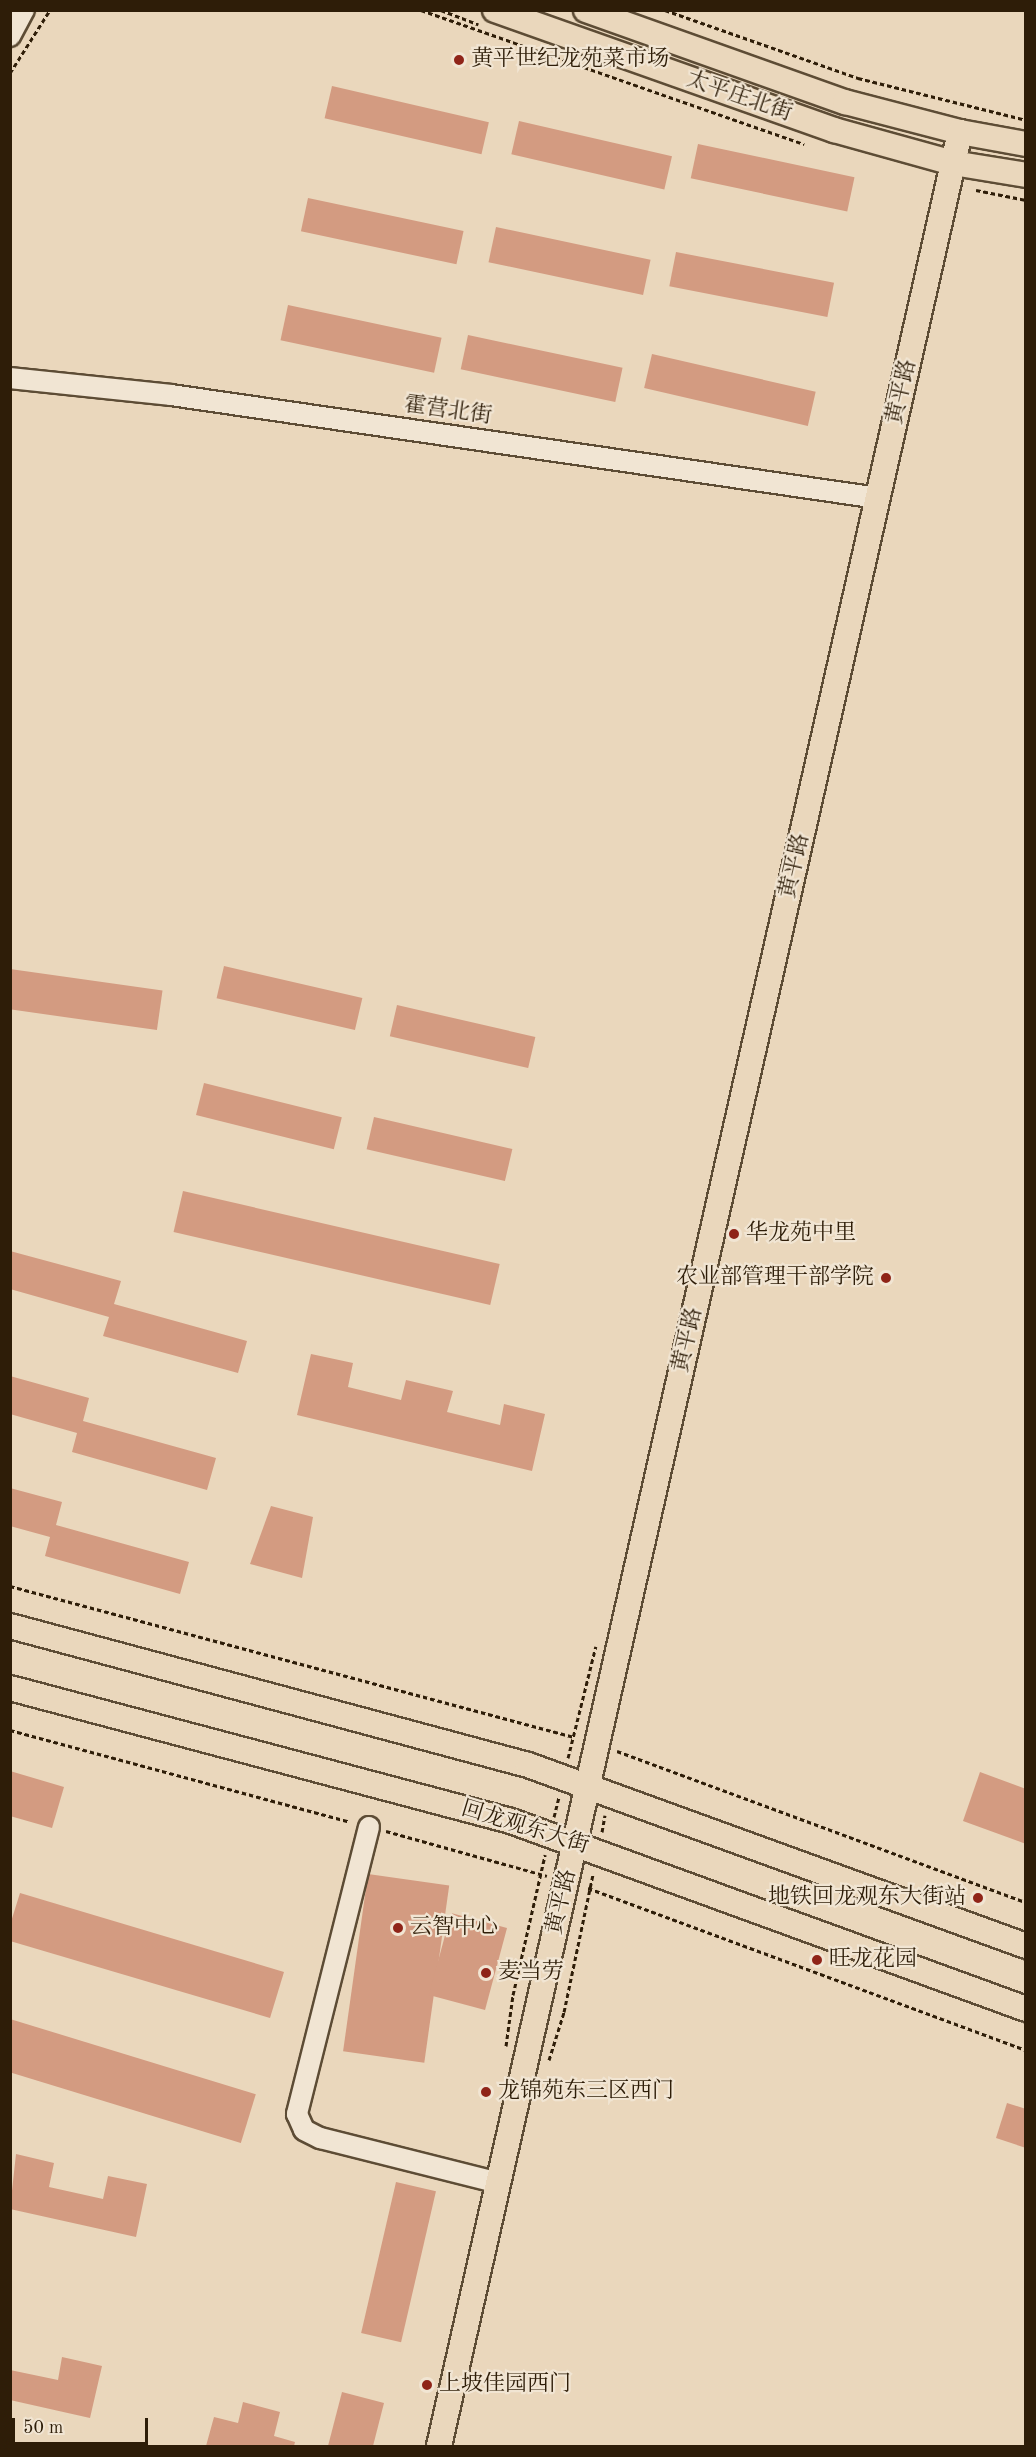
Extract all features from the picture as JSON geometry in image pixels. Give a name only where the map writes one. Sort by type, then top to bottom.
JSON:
[{"type":"main road","name":"太平庄北街","points":[[586,10],[845,102],[960,132]]},
{"type":"main road","name":"太平庄北街","points":[[498,21],[834,130],[953,163]]},
{"type":"main road","points":[[960,132],[1026,144]]},
{"type":"main road","name":"黄平路","points":[[439,2446],[575,1842],[599,1790],[878,498],[960,132]]},
{"type":"main road","points":[[953,163],[1026,175]]},
{"type":"main road","points":[[10,1626],[564,1777],[1026,1946]]},
{"type":"main road","name":"回龙观东大街","points":[[10,1688],[550,1834],[1026,2009]]},
{"type":"street","points":[[10,36],[24,10]]},
{"type":"street","name":"霍营北街","points":[[10,378],[171,395],[878,498]]},
{"type":"street","points":[[369,1827],[297,2114],[304,2130],[320,2138],[499,2183]]},
{"type":"path","points":[[10,73],[50,10]]},
{"type":"path","points":[[421,10],[810,145]]},
{"type":"path","points":[[441,10],[498,21]]},
{"type":"path","points":[[665,10],[858,78],[1026,120]]},
{"type":"path","points":[[1011,198],[1026,200]]},
{"type":"path","points":[[10,1586],[529,1725]]},
{"type":"path","points":[[531,1918],[581,1704]]},
{"type":"path","points":[[10,1730],[488,1859]]},
{"type":"path","points":[[616,1762],[620,1742]]},
{"type":"path","points":[[678,1774],[1026,1902]]},
{"type":"path","points":[[581,1930],[598,1851],[599,1790]]},
{"type":"path","points":[[628,1904],[1026,2050]]},
{"type":"building","points":[[332,86],[489,122],[481,154],[325,118]]},
{"type":"building","points":[[519,121],[672,156],[664,189],[511,154]]},
{"type":"building","points":[[698,144],[855,177],[847,212],[691,178]]},
{"type":"building","points":[[308,198],[464,231],[456,264],[301,231]]},
{"type":"building","points":[[496,227],[651,260],[643,295],[489,262]]},
{"type":"building","points":[[676,252],[834,283],[827,317],[669,286]]},
{"type":"building","points":[[288,305],[442,338],[434,373],[281,340]]},
{"type":"building","points":[[468,335],[623,368],[615,402],[461,369]]},
{"type":"building","points":[[652,354],[816,392],[808,426],[644,388]]},
{"type":"building","points":[[224,966],[362,998],[355,1030],[217,998]]},
{"type":"building","points":[[10,969],[163,990],[157,1030],[10,1009]]},
{"type":"building","points":[[397,1005],[535,1037],[528,1068],[390,1036]]},
{"type":"building","points":[[204,1083],[342,1117],[334,1149],[196,1115]]},
{"type":"building","points":[[374,1117],[512,1149],[505,1181],[367,1149]]},
{"type":"building","points":[[183,1191],[500,1264],[490,1305],[174,1232]]},
{"type":"building","points":[[10,1251],[121,1281],[114,1304],[247,1341],[238,1373],[103,1336],[109,1317],[10,1289]]},
{"type":"building","points":[[311,1354],[353,1363],[348,1387],[401,1400],[406,1380],[453,1391],[447,1412],[500,1425],[504,1404],[545,1414],[532,1471],[297,1415]]},
{"type":"building","points":[[10,1376],[89,1398],[83,1421],[216,1458],[207,1490],[72,1452],[77,1433],[10,1414]]},
{"type":"building","points":[[10,1488],[62,1502],[56,1525],[189,1562],[180,1594],[45,1556],[50,1537],[10,1526]]},
{"type":"building","points":[[271,1506],[313,1517],[302,1578],[250,1564]]},
{"type":"building","points":[[10,1771],[64,1787],[52,1828],[10,1816]]},
{"type":"building","points":[[980,1772],[1026,1789],[1026,1844],[963,1821]]},
{"type":"building","name":"云智中心","points":[[368,1874],[449,1885],[424,2063],[343,2051]]},
{"type":"building","points":[[20,1893],[284,1972],[270,2018],[10,1941],[10,1925]]},
{"type":"building","points":[[451,1913],[507,1928],[485,2010],[429,1995]]},
{"type":"building","points":[[10,2019],[256,2094],[241,2143],[10,2072]]},
{"type":"building","points":[[1007,2103],[1026,2109],[1026,2148],[996,2138]]},
{"type":"building","points":[[16,2154],[54,2163],[49,2187],[103,2199],[108,2176],[147,2184],[136,2237],[10,2209]]},
{"type":"building","points":[[396,2182],[436,2191],[401,2342],[361,2333]]},
{"type":"building","points":[[62,2357],[102,2366],[90,2418],[10,2400],[10,2370],[58,2380]]},
{"type":"building","points":[[342,2392],[384,2403],[373,2446],[328,2446]]},
{"type":"building","points":[[243,2402],[280,2412],[274,2436],[295,2442],[294,2446],[206,2446],[214,2417],[238,2423]]},
{"type":"place","name":"黄平世纪龙苑菜市场","points":[[459,60]]},
{"type":"place","name":"华龙苑中里","points":[[734,1234]]},
{"type":"place","name":"农业部管理干部学院","points":[[886,1278]]},
{"type":"place","name":"地铁回龙观东大街站","points":[[978,1898]]},
{"type":"place","name":"云智中心","points":[[398,1928]]},
{"type":"place","name":"旺龙花园","points":[[817,1960]]},
{"type":"place","name":"麦当劳","points":[[486,1973]]},
{"type":"place","name":"龙锦苑东三区西门","points":[[486,2092]]},
{"type":"place","name":"上坡佳园西门","points":[[427,2385]]}]
